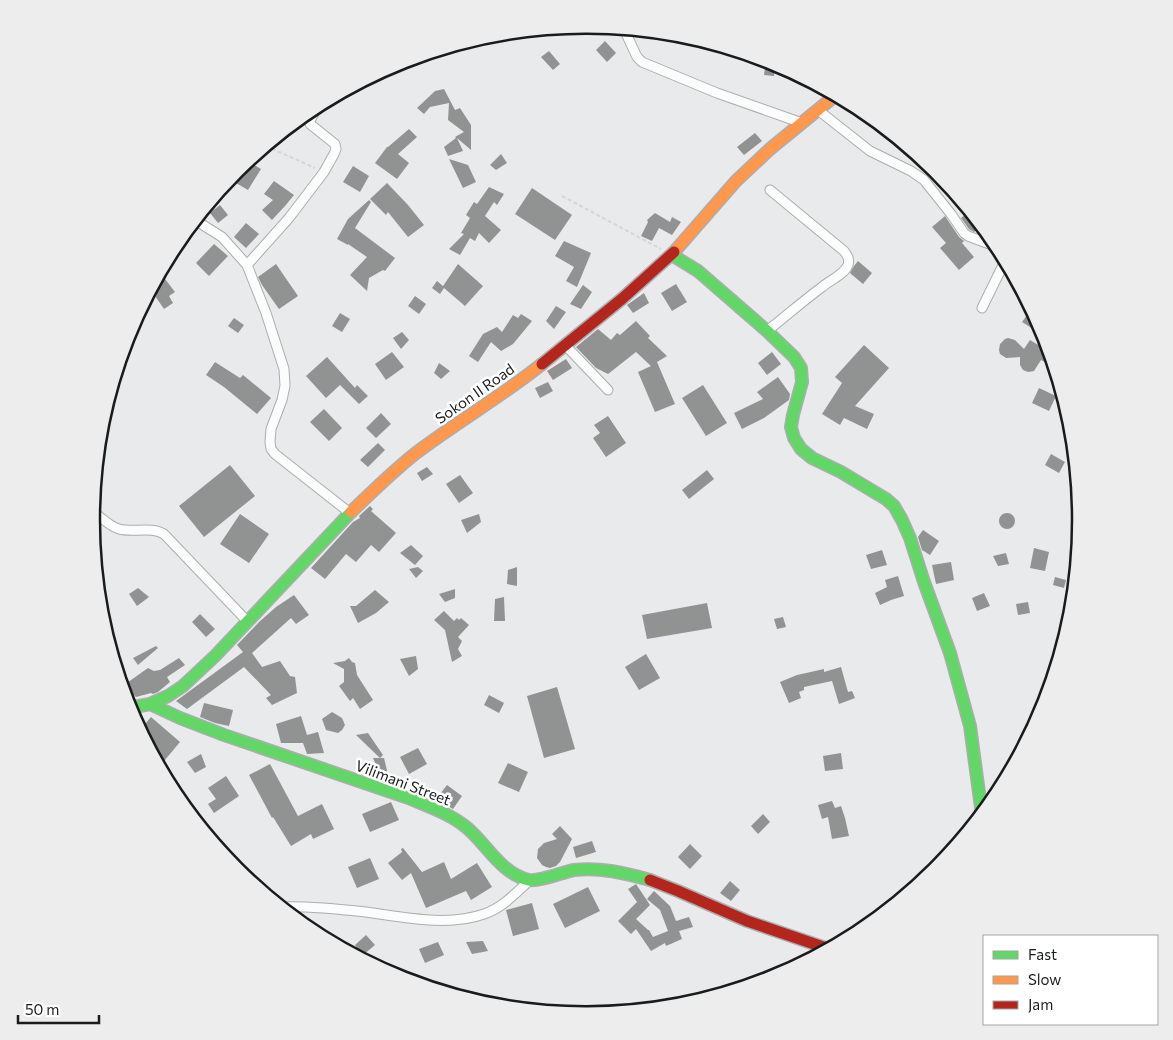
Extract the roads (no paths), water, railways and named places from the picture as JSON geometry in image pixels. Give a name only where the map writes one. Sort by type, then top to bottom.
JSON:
[{"type":"street","points":[[627,36],[637,57],[642,62],[717,93],[802,123]]},
{"type":"street","name":"Sokon II Road","points":[[137,706],[150,704],[168,696],[182,686],[216,655],[350,513],[377,487],[416,453],[519,382],[623,298],[672,254],[736,181],[758,160],[831,99]]},
{"type":"street","points":[[818,110],[870,151],[911,171],[924,180],[964,233],[986,243]]},
{"type":"street","points":[[247,265],[289,218],[324,172],[334,154],[336,146],[310,124],[311,120]]},
{"type":"street","points":[[767,332],[823,286],[837,277],[849,264],[849,258],[844,251],[770,190]]},
{"type":"street","points":[[201,223],[222,236],[247,265],[266,313],[284,369],[285,386],[272,429],[271,448],[275,454],[350,513]]},
{"type":"street","points":[[672,254],[698,271],[794,357],[801,368],[802,382],[791,427],[794,438],[801,449],[812,458],[841,472],[886,499],[894,506],[906,529],[950,653],[970,726],[981,804]]},
{"type":"street","points":[[982,308],[1002,267]]},
{"type":"street","points":[[565,345],[608,390]]},
{"type":"street","points":[[100,517],[118,529],[154,530],[164,534],[248,622]]},
{"type":"street","name":"Vilimani Street","points":[[150,704],[224,735],[433,808],[465,826],[480,839],[502,864],[517,875],[530,880]]},
{"type":"street","points":[[291,907],[451,921],[485,914],[498,908],[530,880],[541,880],[576,870],[597,869],[646,879],[735,916],[821,946]]}]
